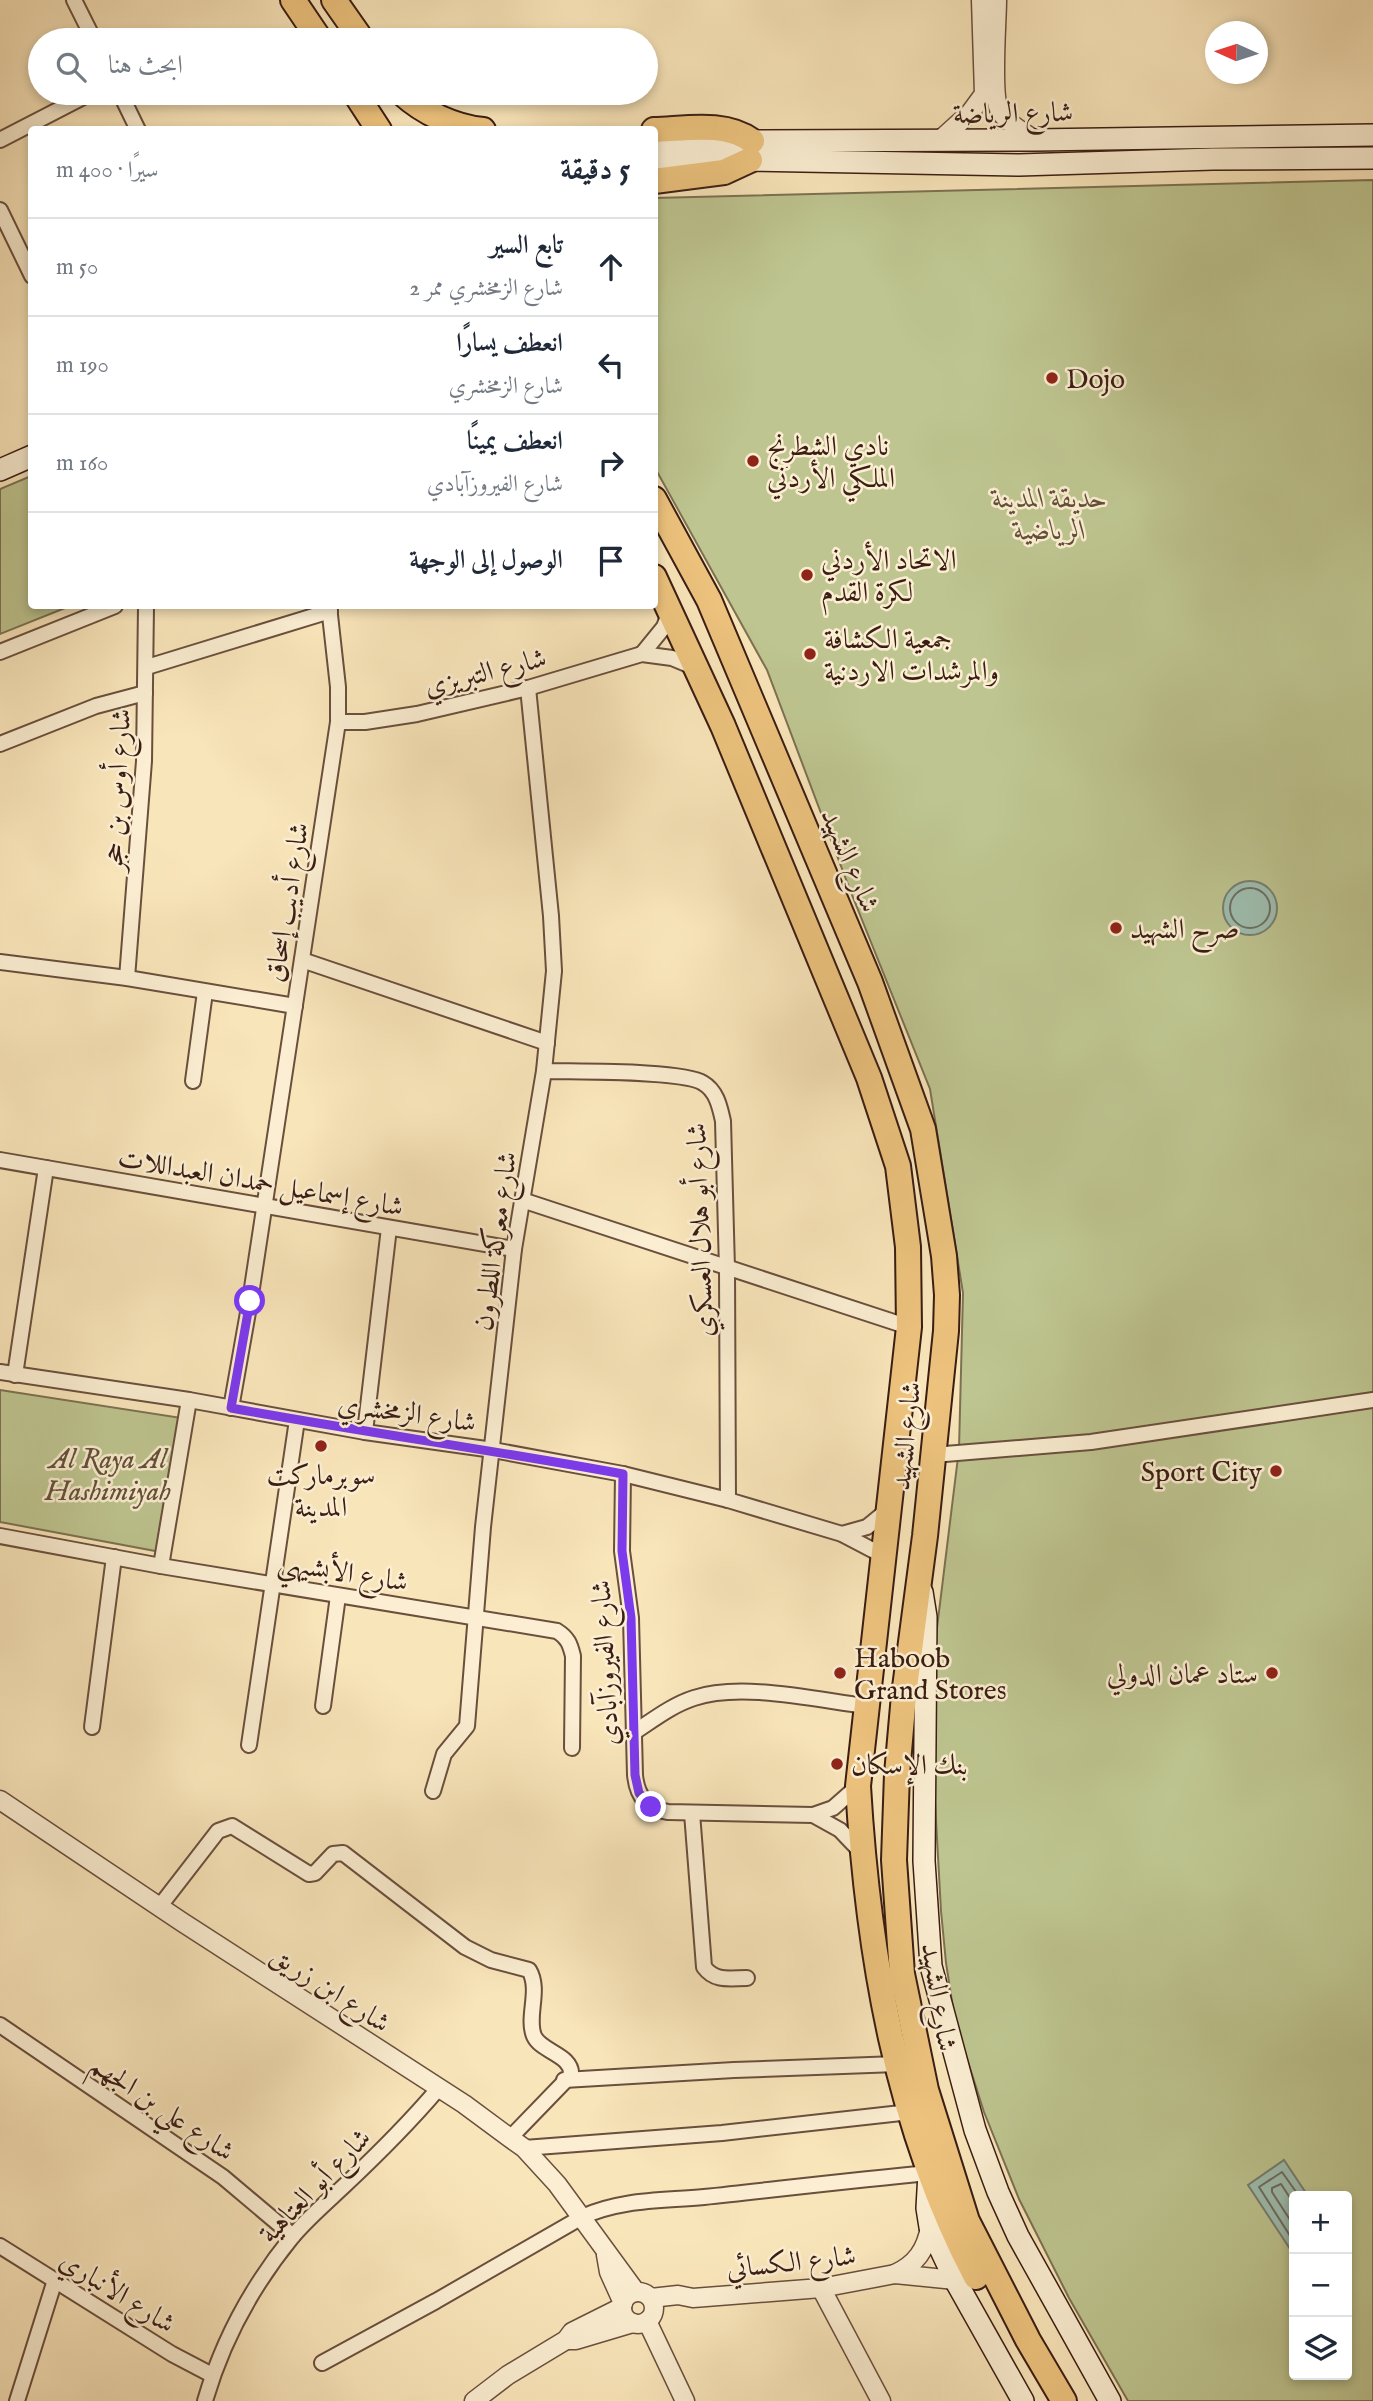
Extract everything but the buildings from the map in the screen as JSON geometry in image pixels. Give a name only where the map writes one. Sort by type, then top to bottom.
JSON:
[{"type":"highway","points":[[293,0],[312,28]]},
{"type":"highway","points":[[334,0],[354,28]]},
{"type":"highway","points":[[363,105],[376,126]]},
{"type":"highway","points":[[407,105],[420,126]]},
{"type":"highway","points":[[419,105],[453,123],[466,126]]},
{"type":"highway","points":[[658,130],[734,131],[751,150],[724,172],[658,180]]},
{"type":"highway","name":"شارع الشهيد","points":[[658,506],[709,600],[870,982],[911,1089],[923,1129],[944,1256],[947,1295],[946,1331],[897,1774],[893,1847],[902,1974],[926,2090],[967,2221],[1028,2340],[1064,2401]]},
{"type":"highway","name":"شارع الشهيد","points":[[658,586],[698,668],[869,1078],[898,1166],[908,1247],[909,1327],[858,1786],[862,1852],[875,1960],[909,2112],[929,2173],[953,2234],[1015,2350],[1046,2401]]},
{"type":"highway","points":[[898,1914],[948,2112],[973,2196],[1072,2401]]},
{"type":"main road","name":"شارع الرياضة","points":[[658,162],[751,150],[939,141],[1373,135]]},
{"type":"main road","points":[[1171,138],[1171,160]]},
{"type":"main road","name":"شارع الرياضة","points":[[658,149],[751,150],[1019,165],[1373,158]]},
{"type":"main road","points":[[0,470],[28,458]]},
{"type":"main road","points":[[0,482],[28,471]]},
{"type":"main road","points":[[918,1580],[926,1617],[924,1861],[931,1966],[975,2130],[998,2192],[1018,2236],[1110,2401]]},
{"type":"main road","points":[[929,2173],[927,2208],[930,2227],[955,2280],[1023,2401]]},
{"type":"street","points":[[74,0],[88,28]]},
{"type":"street","points":[[939,141],[970,113],[984,94],[982,0],[995,0],[998,107],[1004,117],[1035,140]]},
{"type":"street","points":[[0,140],[68,105]]},
{"type":"street","points":[[126,105],[136,126]]},
{"type":"street","points":[[0,210],[28,268]]},
{"type":"street","points":[[0,652],[108,609]]},
{"type":"street","name":"شارع أوس بن حجر","points":[[127,978],[139,833],[147,667],[146,609]]},
{"type":"street","points":[[147,667],[327,609]]},
{"type":"street","name":"شارع أديب إسحاق","points":[[231,1408],[250,1301],[338,722],[338,687],[330,609]]},
{"type":"street","points":[[642,653],[664,627],[670,610]]},
{"type":"street","name":"شارع التبريزي","points":[[338,722],[390,719],[528,688],[642,653],[698,668]]},
{"type":"street","name":"شارع معركة اللطرون","points":[[433,1791],[444,1754],[467,1726],[475,1618],[514,1249],[544,1071],[554,971],[528,688]]},
{"type":"street","points":[[0,744],[96,706],[145,693]]},
{"type":"street","points":[[302,960],[547,1042]]},
{"type":"street","points":[[0,962],[127,978],[295,1006]]},
{"type":"street","points":[[193,1081],[205,992]]},
{"type":"street","name":"شارع أبو هلال العسكري","points":[[544,1071],[680,1076],[703,1083],[718,1102],[723,1121],[727,1269],[728,1500]]},
{"type":"street","name":"شارع إسماعيل حمدان العبداللات","points":[[0,1160],[514,1249]]},
{"type":"street","points":[[15,1375],[46,1168]]},
{"type":"street","points":[[522,1200],[909,1327]]},
{"type":"street","points":[[365,1432],[389,1228]]},
{"type":"street","name":"شارع الزمخشري","points":[[0,1372],[189,1400],[623,1474],[728,1500],[842,1534],[884,1556]]},
{"type":"street","points":[[161,1566],[189,1400]]},
{"type":"street","points":[[933,1455],[1091,1442],[1373,1400]]},
{"type":"street","points":[[248,1745],[297,1420]]},
{"type":"street","name":"شارع الفيروزآبادي","points":[[623,1474],[622,1551],[631,1618],[636,1784],[644,1800],[659,1811],[813,1815],[833,1808],[858,1786]]},
{"type":"street","points":[[842,1534],[867,1527],[889,1508]]},
{"type":"street","name":"شارع الأبشيهي","points":[[0,1536],[114,1558],[557,1631],[565,1636],[571,1645],[573,1656],[572,1748]]},
{"type":"street","points":[[92,1727],[114,1558]]},
{"type":"street","points":[[323,1706],[338,1596]]},
{"type":"street","points":[[633,1733],[675,1706],[693,1698],[731,1691],[866,1706]]},
{"type":"street","name":"شارع ابن زريق","points":[[0,1800],[517,2143],[557,2184],[618,2265],[685,2401]]},
{"type":"street","points":[[692,1813],[704,1967],[717,1979],[747,1978]]},
{"type":"street","name":"شارع الفيروزآبادي","points":[[813,1815],[840,1830],[862,1852]]},
{"type":"street","points":[[160,1906],[218,1831],[228,1826],[236,1828],[309,1874],[315,1873],[333,1854],[343,1853],[465,1947],[491,1960],[529,1970],[534,1981],[534,2035],[571,2068],[571,2075],[517,2143]]},
{"type":"street","name":"شارع علي بن الجهم","points":[[0,2025],[223,2177],[293,2236]]},
{"type":"street","points":[[565,2080],[897,2064]]},
{"type":"street","name":"شارع أبو العتاهية","points":[[205,2401],[212,2375],[242,2311],[264,2274],[293,2236],[391,2140],[438,2089]]},
{"type":"street","points":[[517,2143],[722,2133],[909,2112]]},
{"type":"street","points":[[322,2363],[603,2207],[929,2173]]},
{"type":"street","name":"شارع الكسائي","points":[[895,2274],[922,2253],[930,2227]]},
{"type":"street","name":"شارع الأنباري","points":[[0,2246],[172,2354],[212,2375]]},
{"type":"street","name":"شارع الكسائي","points":[[474,2401],[508,2375],[566,2340],[572,2332],[638,2308],[693,2298],[821,2288],[895,2274],[955,2280]]},
{"type":"street","points":[[17,2401],[55,2280]]},
{"type":"street","points":[[821,2288],[881,2401]]},
{"type":"green space","name":"حديقة المدينة الرياضية","points":[[1373,180],[1373,2401],[1128,2401],[1069,2298],[1019,2199],[984,2112],[955,2021],[946,1963],[929,1693],[959,1449],[963,1293],[930,1089],[850,890],[767,670],[658,473],[658,198]]},
{"type":"green space","points":[[28,477],[28,609],[62,609],[0,634],[0,489]]},
{"type":"green space","name":"Al Raya Al Hashimiyah","points":[[0,1390],[188,1419],[166,1553],[0,1522]]},
{"type":"water","points":[[1250,881],[1269,889],[1277,908],[1269,927],[1250,935],[1231,927],[1223,908],[1231,889]]},
{"type":"water","points":[[1284,2160],[1305,2191],[1289,2191],[1289,2247],[1248,2185]]},
{"type":"place","name":"Dojo","points":[[1052,378]]},
{"type":"place","name":"نادي الشطرنج الملكي الأردني","points":[[753,461]]},
{"type":"place","name":"الاتحاد الأردني لكرة القدم","points":[[807,575]]},
{"type":"place","name":"جمعية الكشافة والمرشدات الاردنية","points":[[810,654]]},
{"type":"place","name":"صرح الشهيد","points":[[1116,928]]},
{"type":"place","name":"سوبرماركت المدينة","points":[[321,1446]]},
{"type":"place","name":"Sport City","points":[[1276,1471]]},
{"type":"place","name":"Haboob Grand Stores","points":[[840,1673]]},
{"type":"place","name":"ستاد عمان الدولي","points":[[1272,1673]]},
{"type":"place","name":"بنك الإسكان","points":[[837,1764]]},
{"type":"route","points":[[250,1301],[231,1408],[623,1474],[622,1551],[631,1618],[635,1775],[639,1793],[651,1807]]}]
